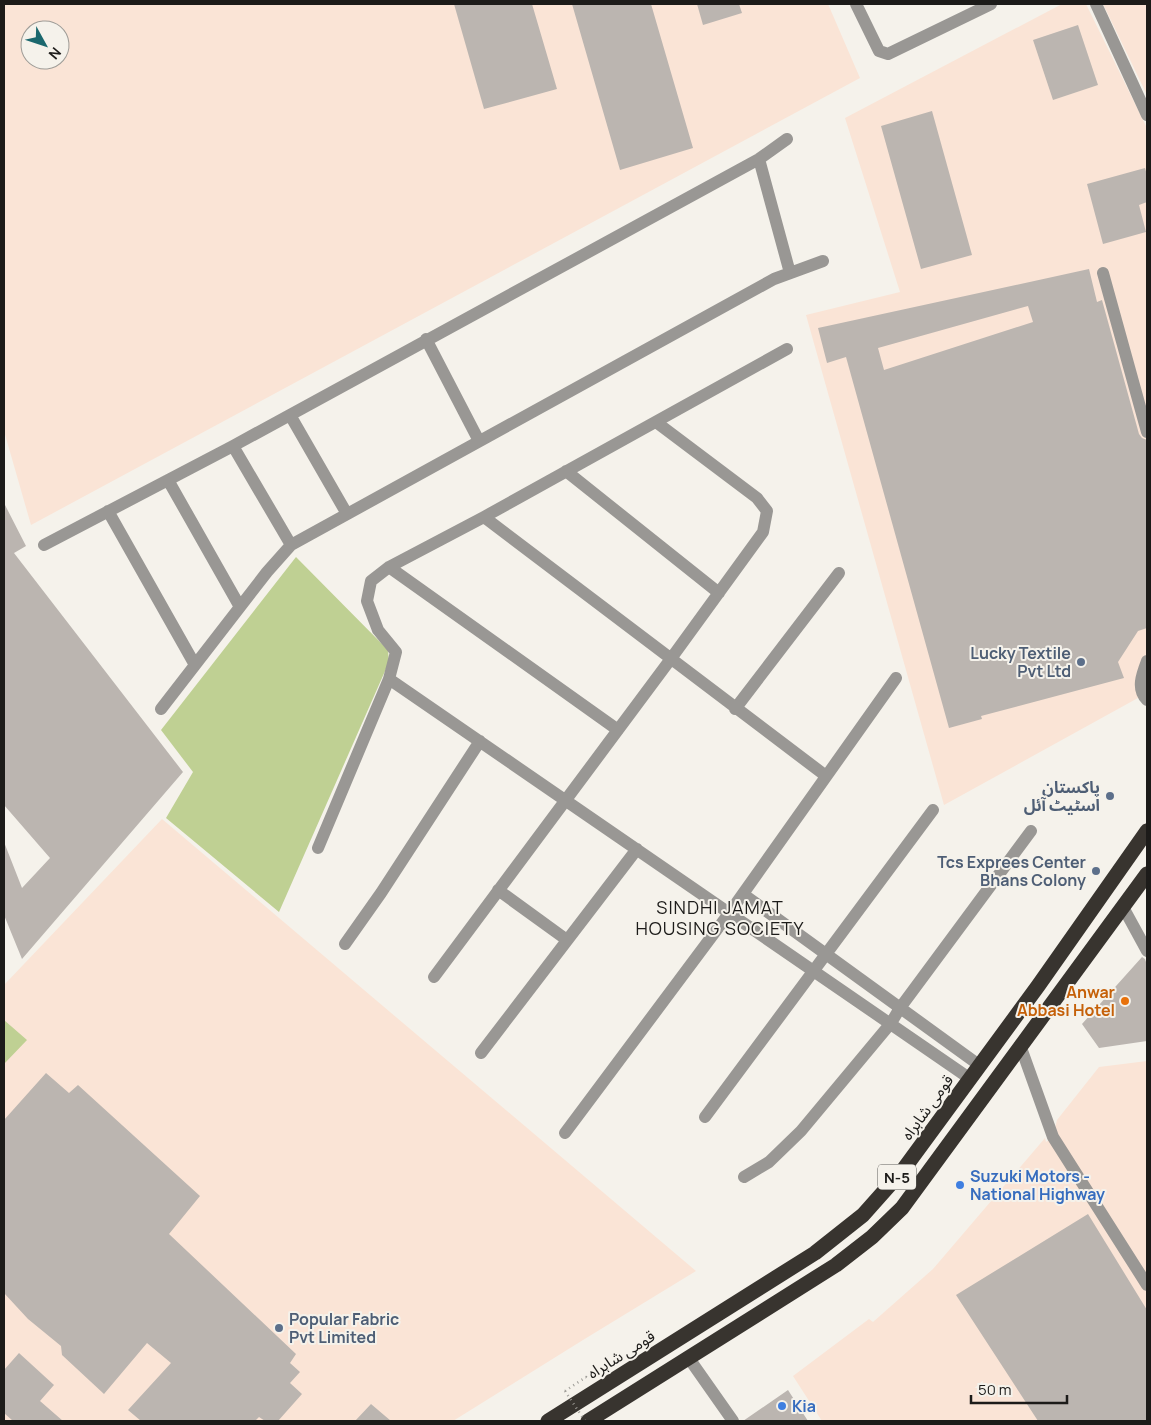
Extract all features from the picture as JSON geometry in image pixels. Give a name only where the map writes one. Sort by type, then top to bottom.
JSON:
[{"type":"highway","name":"قومی شاہراہ","points":[[548,1421],[815,1253],[863,1215],[903,1170],[1038,986],[1147,831]]},
{"type":"highway","name":"N-5","points":[[586,1421],[836,1265],[872,1237],[902,1208],[1147,874]]},
{"type":"street","points":[[856,4],[878,51],[888,54],[992,4]]},
{"type":"street","points":[[1096,4],[1147,115]]},
{"type":"street","points":[[44,544],[290,415],[426,339],[759,159],[787,139]]},
{"type":"street","points":[[759,159],[790,273]]},
{"type":"street","points":[[161,709],[267,572],[291,545],[774,279],[823,261]]},
{"type":"street","points":[[1103,273],[1147,432]]},
{"type":"street","points":[[426,339],[479,441]]},
{"type":"street","points":[[318,848],[389,679],[396,652],[378,630],[367,601],[371,581],[389,567],[484,517],[787,349]]},
{"type":"street","points":[[290,415],[347,514]]},
{"type":"street","points":[[434,977],[763,532],[767,510],[757,498],[656,422]]},
{"type":"street","points":[[233,446],[291,545]]},
{"type":"street","points":[[566,471],[719,593]]},
{"type":"street","points":[[168,480],[240,607]]},
{"type":"street","points":[[108,511],[195,664]]},
{"type":"street","points":[[484,517],[670,660],[826,776]]},
{"type":"street","points":[[389,567],[618,730]]},
{"type":"street","points":[[735,708],[839,573]]},
{"type":"street","points":[[1147,662],[1140,686],[1142,695],[1147,700]]},
{"type":"street","points":[[565,1132],[730,912],[896,678]]},
{"type":"street","points":[[389,679],[969,1078]]},
{"type":"street","points":[[345,944],[381,893],[480,741]]},
{"type":"street","points":[[705,1117],[934,810]]},
{"type":"street","points":[[744,1177],[769,1162],[801,1132],[890,1023],[1031,831]]},
{"type":"street","points":[[481,1053],[637,849]]},
{"type":"street","points":[[498,890],[567,940]]},
{"type":"street","points":[[743,894],[979,1065]]},
{"type":"street","points":[[1123,907],[1147,951]]},
{"type":"street","points":[[1020,1045],[1053,1137],[1147,1285]]},
{"type":"street","points":[[688,1357],[733,1421]]},
{"type":"path","points":[[586,1377],[565,1391],[586,1421]]},
{"type":"shaded area","points":[[4,4],[828,4],[860,78],[31,525],[4,431]]},
{"type":"shaded area","points":[[1062,4],[1086,4],[1147,128],[1147,693],[944,805],[806,315],[900,292],[845,118]]},
{"type":"shaded area","points":[[1103,4],[1147,4],[1147,95]]},
{"type":"shaded area","points":[[162,819],[696,1271],[453,1421],[4,1421],[4,985]]},
{"type":"shaded area","points":[[1147,1061],[1147,1421],[822,1421],[793,1376],[869,1319],[873,1322],[933,1269],[1045,1138],[1046,1142],[1058,1134],[1055,1128],[1057,1120],[1099,1067]]},
{"type":"green space","points":[[296,557],[388,650],[389,662],[279,912],[166,818],[193,772],[161,730]]},
{"type":"green space","points":[[4,1020],[27,1040],[4,1064]]},
{"type":"building","points":[[454,4],[532,4],[557,89],[484,109]]},
{"type":"building","points":[[572,4],[651,4],[693,148],[620,170]]},
{"type":"building","points":[[697,4],[739,4],[742,13],[703,25]]},
{"type":"building","points":[[1078,25],[1098,85],[1053,100],[1033,40]]},
{"type":"building","points":[[932,111],[972,255],[921,269],[881,126]]},
{"type":"building","points":[[1145,168],[1147,175],[1147,202],[1139,205],[1146,232],[1103,244],[1087,184]]},
{"type":"building","points":[[1089,269],[1097,302],[1102,300],[1139,434],[1147,440],[1147,628],[1138,631],[1118,662],[1124,678],[981,716],[982,719],[949,728],[846,357],[827,363],[818,328]],"holes":[[[1028,306],[1033,322],[884,370],[878,348]]]},
{"type":"building","points":[[4,503],[26,546],[14,553],[183,772],[22,959],[4,915],[4,842],[22,888],[50,858],[4,805]]},
{"type":"building","name":"Anwar Abbasi Hotel","points":[[1142,957],[1147,965],[1147,1041],[1099,1048],[1082,1024]]},
{"type":"building","points":[[46,1073],[69,1093],[78,1085],[200,1196],[169,1234],[296,1354],[290,1363],[300,1372],[290,1383],[302,1394],[278,1421],[265,1421],[259,1417],[255,1421],[141,1421],[128,1410],[171,1363],[147,1343],[104,1394],[62,1355],[61,1346],[28,1319],[4,1293],[4,1120]]},
{"type":"building","points":[[1088,1214],[1147,1310],[1147,1421],[1038,1421],[956,1295]]},
{"type":"building","points":[[19,1353],[54,1385],[40,1401],[63,1421],[13,1421],[4,1413],[4,1370]]},
{"type":"building","name":"Kia","points":[[788,1390],[808,1421],[743,1421]]},
{"type":"building","points":[[371,1404],[391,1421],[355,1421]]},
{"type":"place","name":"Lucky Textile Pvt Ltd","points":[[1081,662]]},
{"type":"place","name":"پاکستان اسٹیٹ آئل","points":[[1110,796]]},
{"type":"place","name":"Tcs Exprees Center Bhans Colony","points":[[1096,871]]},
{"type":"place","name":"Anwar Abbasi Hotel","points":[[1125,1001]]},
{"type":"place","name":"Suzuki Motors - National Highway","points":[[960,1185]]},
{"type":"place","name":"Popular Fabric Pvt Limited","points":[[279,1328]]},
{"type":"place","name":"Kia","points":[[782,1406]]},
{"type":"district","name":"SINDHI JAMAT HOUSING SOCIETY","points":[[720,918]]}]
